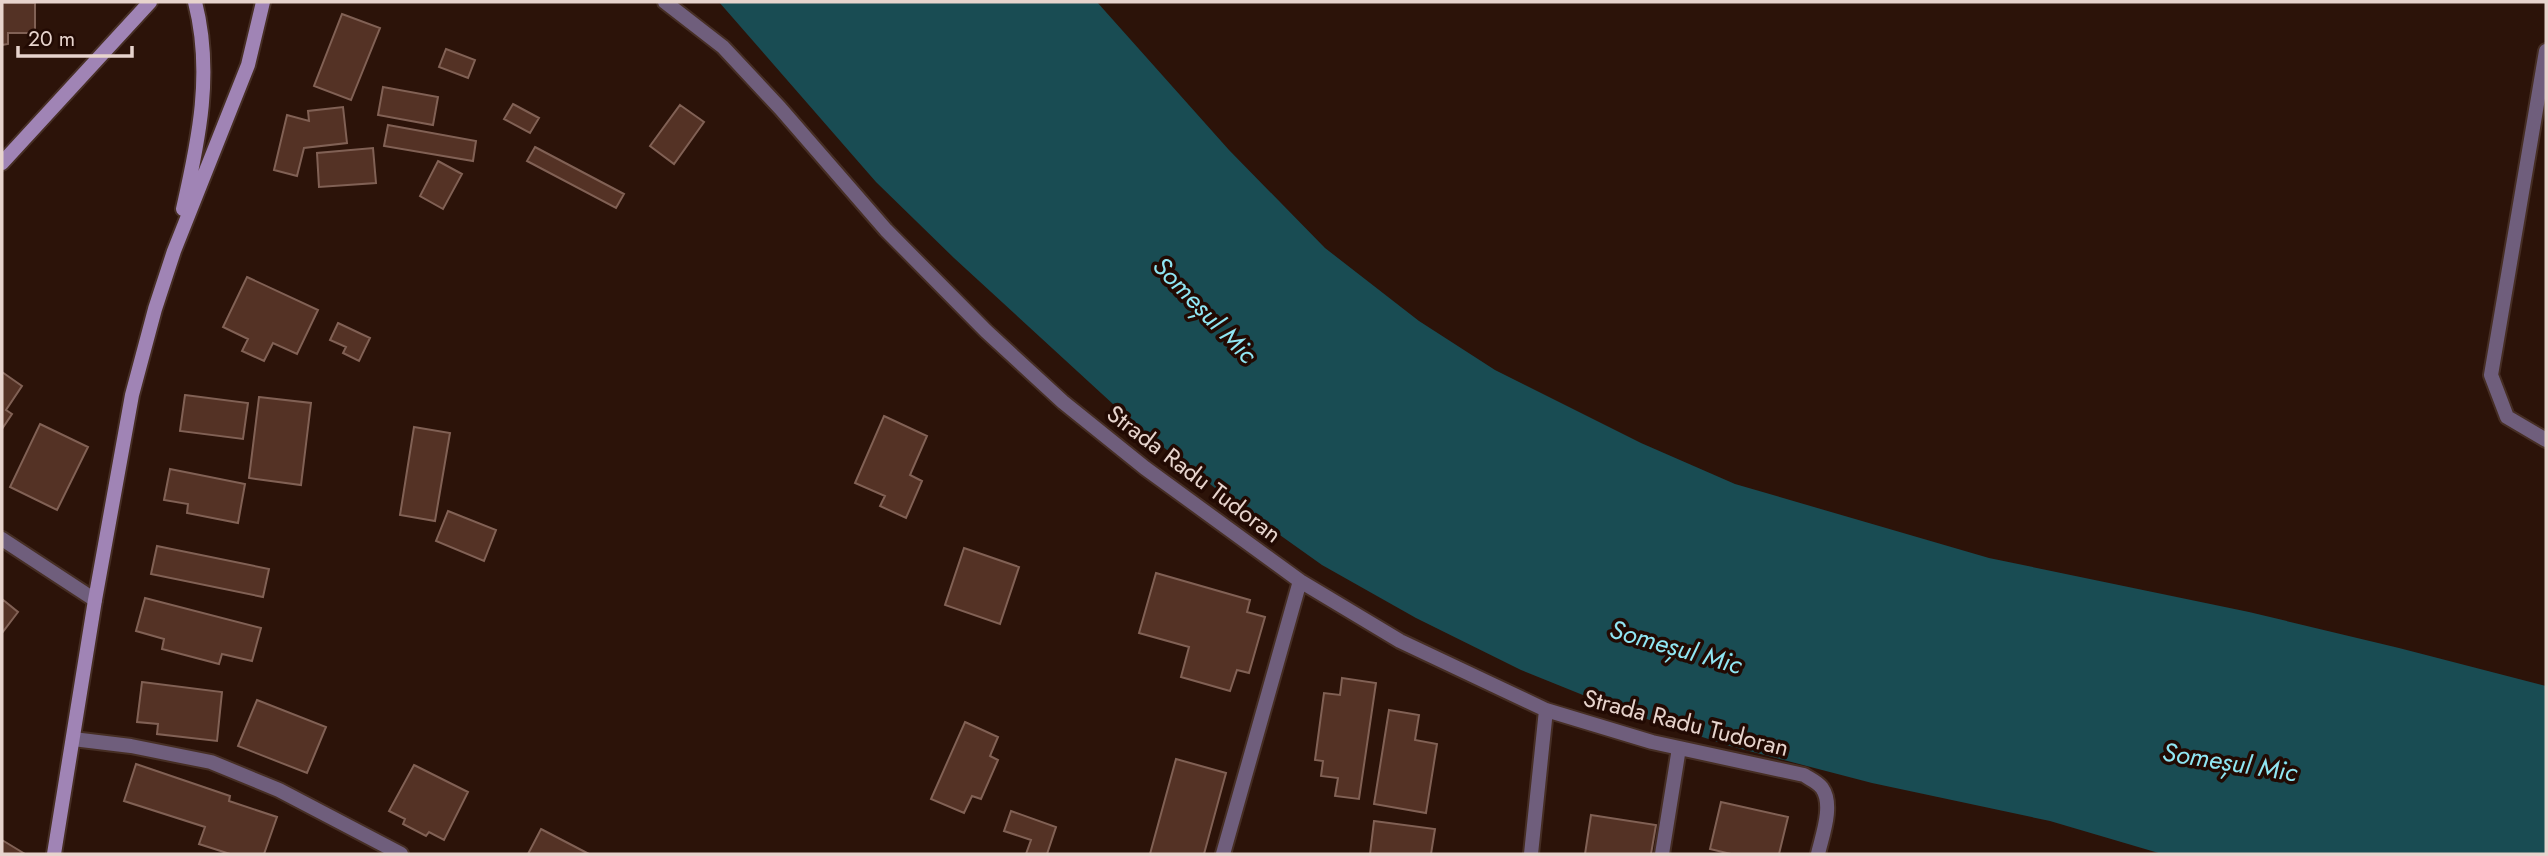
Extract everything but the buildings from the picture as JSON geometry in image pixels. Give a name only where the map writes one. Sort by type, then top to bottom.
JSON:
[{"type":"main road","points":[[2,163],[150,2]]},
{"type":"main road","points":[[174,251],[194,163],[204,102],[205,58],[195,2]]},
{"type":"main road","points":[[54,854],[95,600],[132,395],[174,251],[248,65],[263,2]]},
{"type":"street","name":"Strada Radu Tudoran","points":[[666,2],[723,47],[886,230],[986,331],[1063,402],[1144,468],[1300,581],[1400,641],[1546,710],[1596,727],[1679,748],[1804,775],[1821,785],[1826,794],[1827,814],[1818,854]]},
{"type":"street","points":[[2546,51],[2491,375],[2507,417],[2546,440]]},
{"type":"street","points":[[2,539],[95,600]]},
{"type":"street","points":[[1223,854],[1300,581]]},
{"type":"street","points":[[1531,854],[1546,710]]},
{"type":"street","points":[[73,739],[131,746],[211,762],[279,790],[401,854]]},
{"type":"street","points":[[1662,854],[1679,748]]},
{"type":"water","name":"Someșul Mic","points":[[719,2],[1097,2],[1229,150],[1325,248],[1419,321],[1495,370],[1641,443],[1735,484],[1989,558],[2249,612],[2546,686],[2546,854],[2162,854],[2050,821],[1872,783],[1730,746],[1625,712],[1521,670],[1416,618],[1322,565],[1229,499],[1138,427],[954,258],[876,182]]}]
